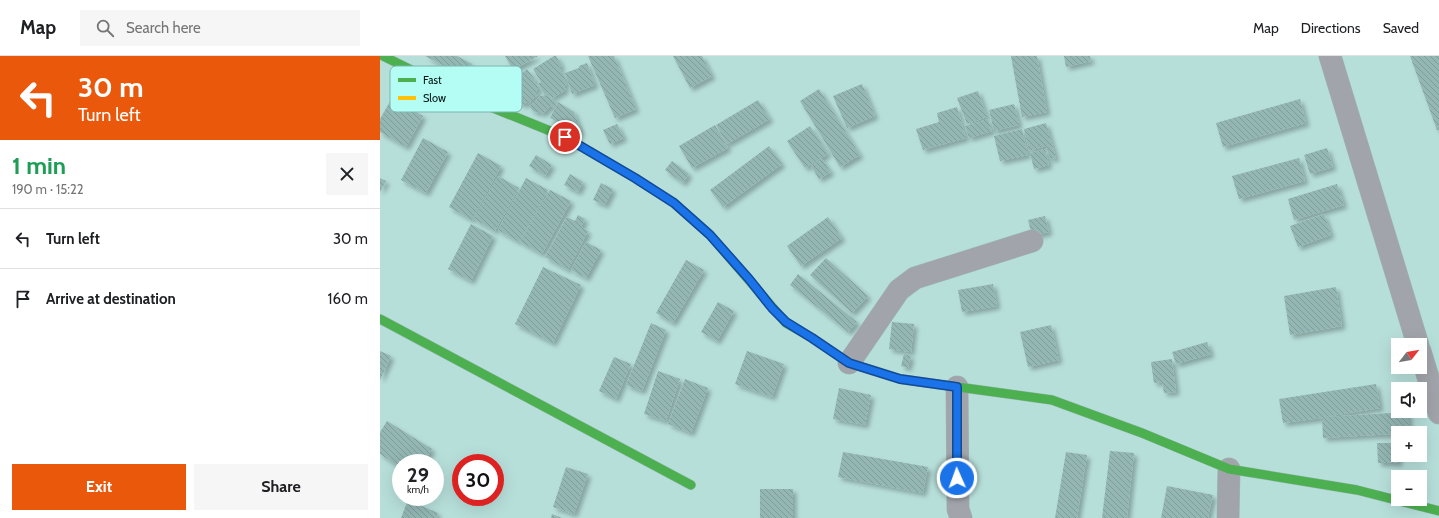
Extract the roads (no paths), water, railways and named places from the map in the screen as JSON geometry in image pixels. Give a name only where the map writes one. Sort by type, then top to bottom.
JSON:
[{"type":"street","points":[[383,56],[402,66]]},
{"type":"street","points":[[1330,56],[1416,338]]},
{"type":"street","points":[[503,112],[565,137],[674,203],[710,235],[749,279],[772,308],[786,322],[849,363],[900,379],[1052,400],[1142,433],[1229,469],[1358,490],[1439,511]]},
{"type":"street","points":[[849,363],[899,290],[914,278],[1032,241]]},
{"type":"street","points":[[380,319],[690,485]]},
{"type":"street","points":[[1427,374],[1439,413]]},
{"type":"street","points":[[957,387],[958,509],[961,518]]},
{"type":"street","points":[[1228,518],[1229,469]]}]
